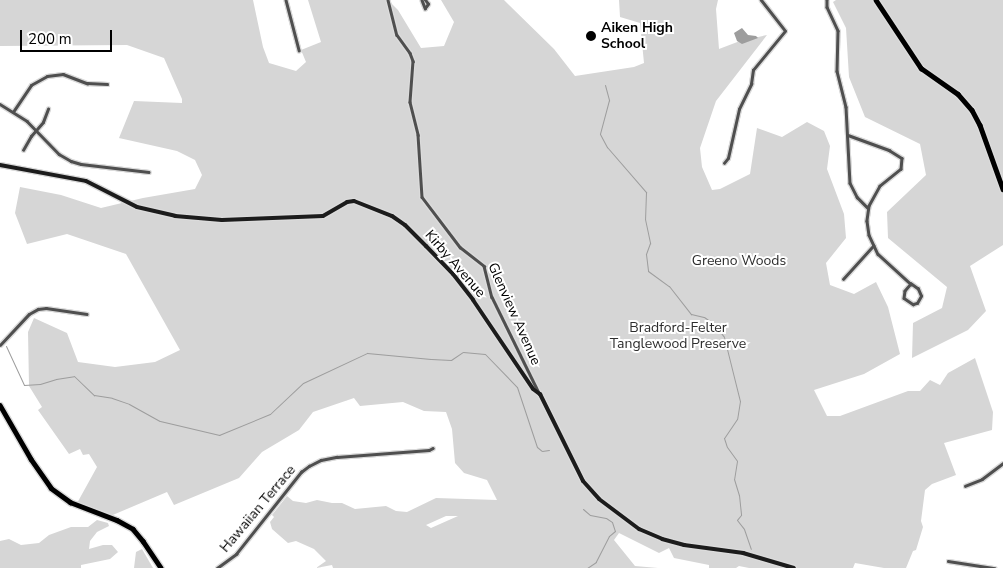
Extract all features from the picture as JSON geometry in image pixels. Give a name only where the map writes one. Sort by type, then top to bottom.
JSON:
[{"type":"main road","points":[[876,0],[921,68],[958,94],[972,110],[980,125],[1003,189]]},
{"type":"main road","points":[[0,404],[38,472],[51,488],[76,505],[117,520],[133,529],[144,540],[161,568]]},
{"type":"street","points":[[286,0],[299,50]]},
{"type":"street","name":"Glenview Avenue","points":[[388,0],[397,35],[410,53],[413,61],[410,108],[418,135],[422,197],[460,247],[484,266],[492,297],[540,394]]},
{"type":"street","points":[[724,163],[728,158],[739,109],[752,84],[753,70],[785,31],[761,0]]},
{"type":"street","points":[[827,0],[827,8],[838,31],[837,71],[846,107],[850,183],[857,197],[868,208]]},
{"type":"street","points":[[13,112],[31,85],[47,76],[62,74],[87,83],[107,84]]},
{"type":"street","points":[[0,104],[36,131],[59,154],[71,161],[81,164],[149,172]]},
{"type":"street","points":[[23,150],[48,109]]},
{"type":"street","points":[[848,135],[889,150],[900,156],[903,160],[901,168],[880,186],[868,208],[868,228],[873,246],[886,263],[918,289],[921,296],[917,303],[913,304],[904,298],[905,291],[911,284]]},
{"type":"street","name":"Kirby Avenue","points":[[0,165],[86,181],[137,207],[155,213],[208,220],[323,216],[347,202],[360,202],[405,224],[440,260],[473,300],[533,389],[540,394],[589,489],[606,505],[636,527],[672,542],[743,553],[794,568]]},
{"type":"street","points":[[843,279],[873,246]]},
{"type":"street","points":[[0,345],[29,314],[38,309],[46,308],[87,314]]},
{"type":"street","name":"Hawaiian Terrace","points":[[217,568],[236,554],[301,472],[309,466],[320,460],[337,457],[429,450],[433,448]]},
{"type":"street","points":[[965,486],[978,482],[1003,463]]},
{"type":"street","points":[[948,561],[994,568]]},
{"type":"green space","points":[[0,0],[253,0],[263,47],[269,63],[296,71],[306,62],[301,50],[321,42],[308,0],[388,0],[398,10],[421,48],[444,46],[454,22],[441,0],[504,0],[554,49],[575,76],[634,67],[644,63],[640,23],[620,17],[619,0],[718,0],[716,9],[719,49],[740,41],[767,35],[716,101],[700,148],[702,167],[712,190],[720,189],[750,174],[757,128],[782,137],[807,122],[824,131],[830,146],[827,169],[844,214],[846,238],[826,263],[830,285],[854,294],[876,282],[888,307],[900,354],[864,374],[814,390],[827,416],[840,416],[908,391],[920,391],[930,380],[940,385],[948,373],[975,358],[993,412],[992,430],[944,443],[956,475],[932,484],[925,490],[921,521],[923,527],[916,550],[913,551],[906,568],[884,568],[855,563],[853,568],[749,568],[739,566],[736,568],[709,568],[709,565],[674,558],[669,548],[659,553],[619,533],[614,540],[635,566],[658,568],[333,568],[332,565],[316,568],[326,561],[314,549],[296,541],[288,543],[272,529],[270,522],[274,517],[272,515],[287,496],[293,501],[306,503],[317,500],[342,503],[355,509],[386,506],[396,511],[407,512],[436,498],[497,500],[487,480],[464,473],[455,463],[452,429],[446,412],[424,411],[403,402],[360,406],[354,398],[313,412],[299,430],[262,452],[239,478],[174,505],[167,492],[108,517],[76,505],[97,467],[89,454],[83,455],[80,449],[69,454],[38,410],[42,407],[29,386],[28,332],[34,318],[67,333],[78,362],[115,367],[155,362],[180,350],[126,254],[67,234],[27,244],[15,213],[20,187],[61,195],[101,208],[195,189],[202,175],[195,160],[177,151],[119,138],[134,101],[182,103],[164,58],[127,45],[0,46]],"holes":[[[446,516],[458,516],[431,528],[426,525]]]},
{"type":"green space","points":[[836,0],[1003,0],[1003,245],[970,266],[986,311],[968,330],[912,358],[913,323],[942,308],[947,287],[888,238],[887,212],[926,175],[920,144],[865,117],[849,77],[846,28],[833,2]]},
{"type":"green space","points":[[97,520],[108,523],[109,526],[97,532],[90,541],[89,549],[103,545],[112,545],[118,552],[110,559],[81,565],[81,568],[0,568],[0,541],[9,539],[21,545],[39,543],[49,535],[71,527],[88,527]]},
{"type":"green space","points":[[142,549],[153,568],[134,568],[136,552]]},
{"type":"shaded area","points":[[742,28],[748,35],[758,38],[742,44],[737,41],[734,33]]},
{"type":"waterway","points":[[605,85],[609,100],[600,134],[607,147],[646,192],[645,219],[650,243],[646,254],[648,271],[669,286],[691,314],[704,317],[714,324],[724,337],[740,401],[737,419],[724,438],[727,447],[737,461],[734,479],[739,495],[741,515],[737,520],[744,529],[751,549]]},
{"type":"waterway","points":[[6,346],[24,385],[40,384],[74,376],[94,395],[112,398],[129,404],[160,421],[219,435],[270,414],[303,383],[367,353],[451,360],[463,352],[485,354],[517,387],[537,447],[542,451],[549,450]]},
{"type":"waterway","points":[[583,509],[590,515],[606,518],[612,522],[615,531],[609,536],[596,562],[587,568]]},
{"type":"place","name":"Aiken High School","points":[[591,36]]},
{"type":"park label","name":"Greeno Woods","points":[[739,261]]},
{"type":"park label","name":"Bradford-Felter Tanglewood Preserve","points":[[678,336]]}]
